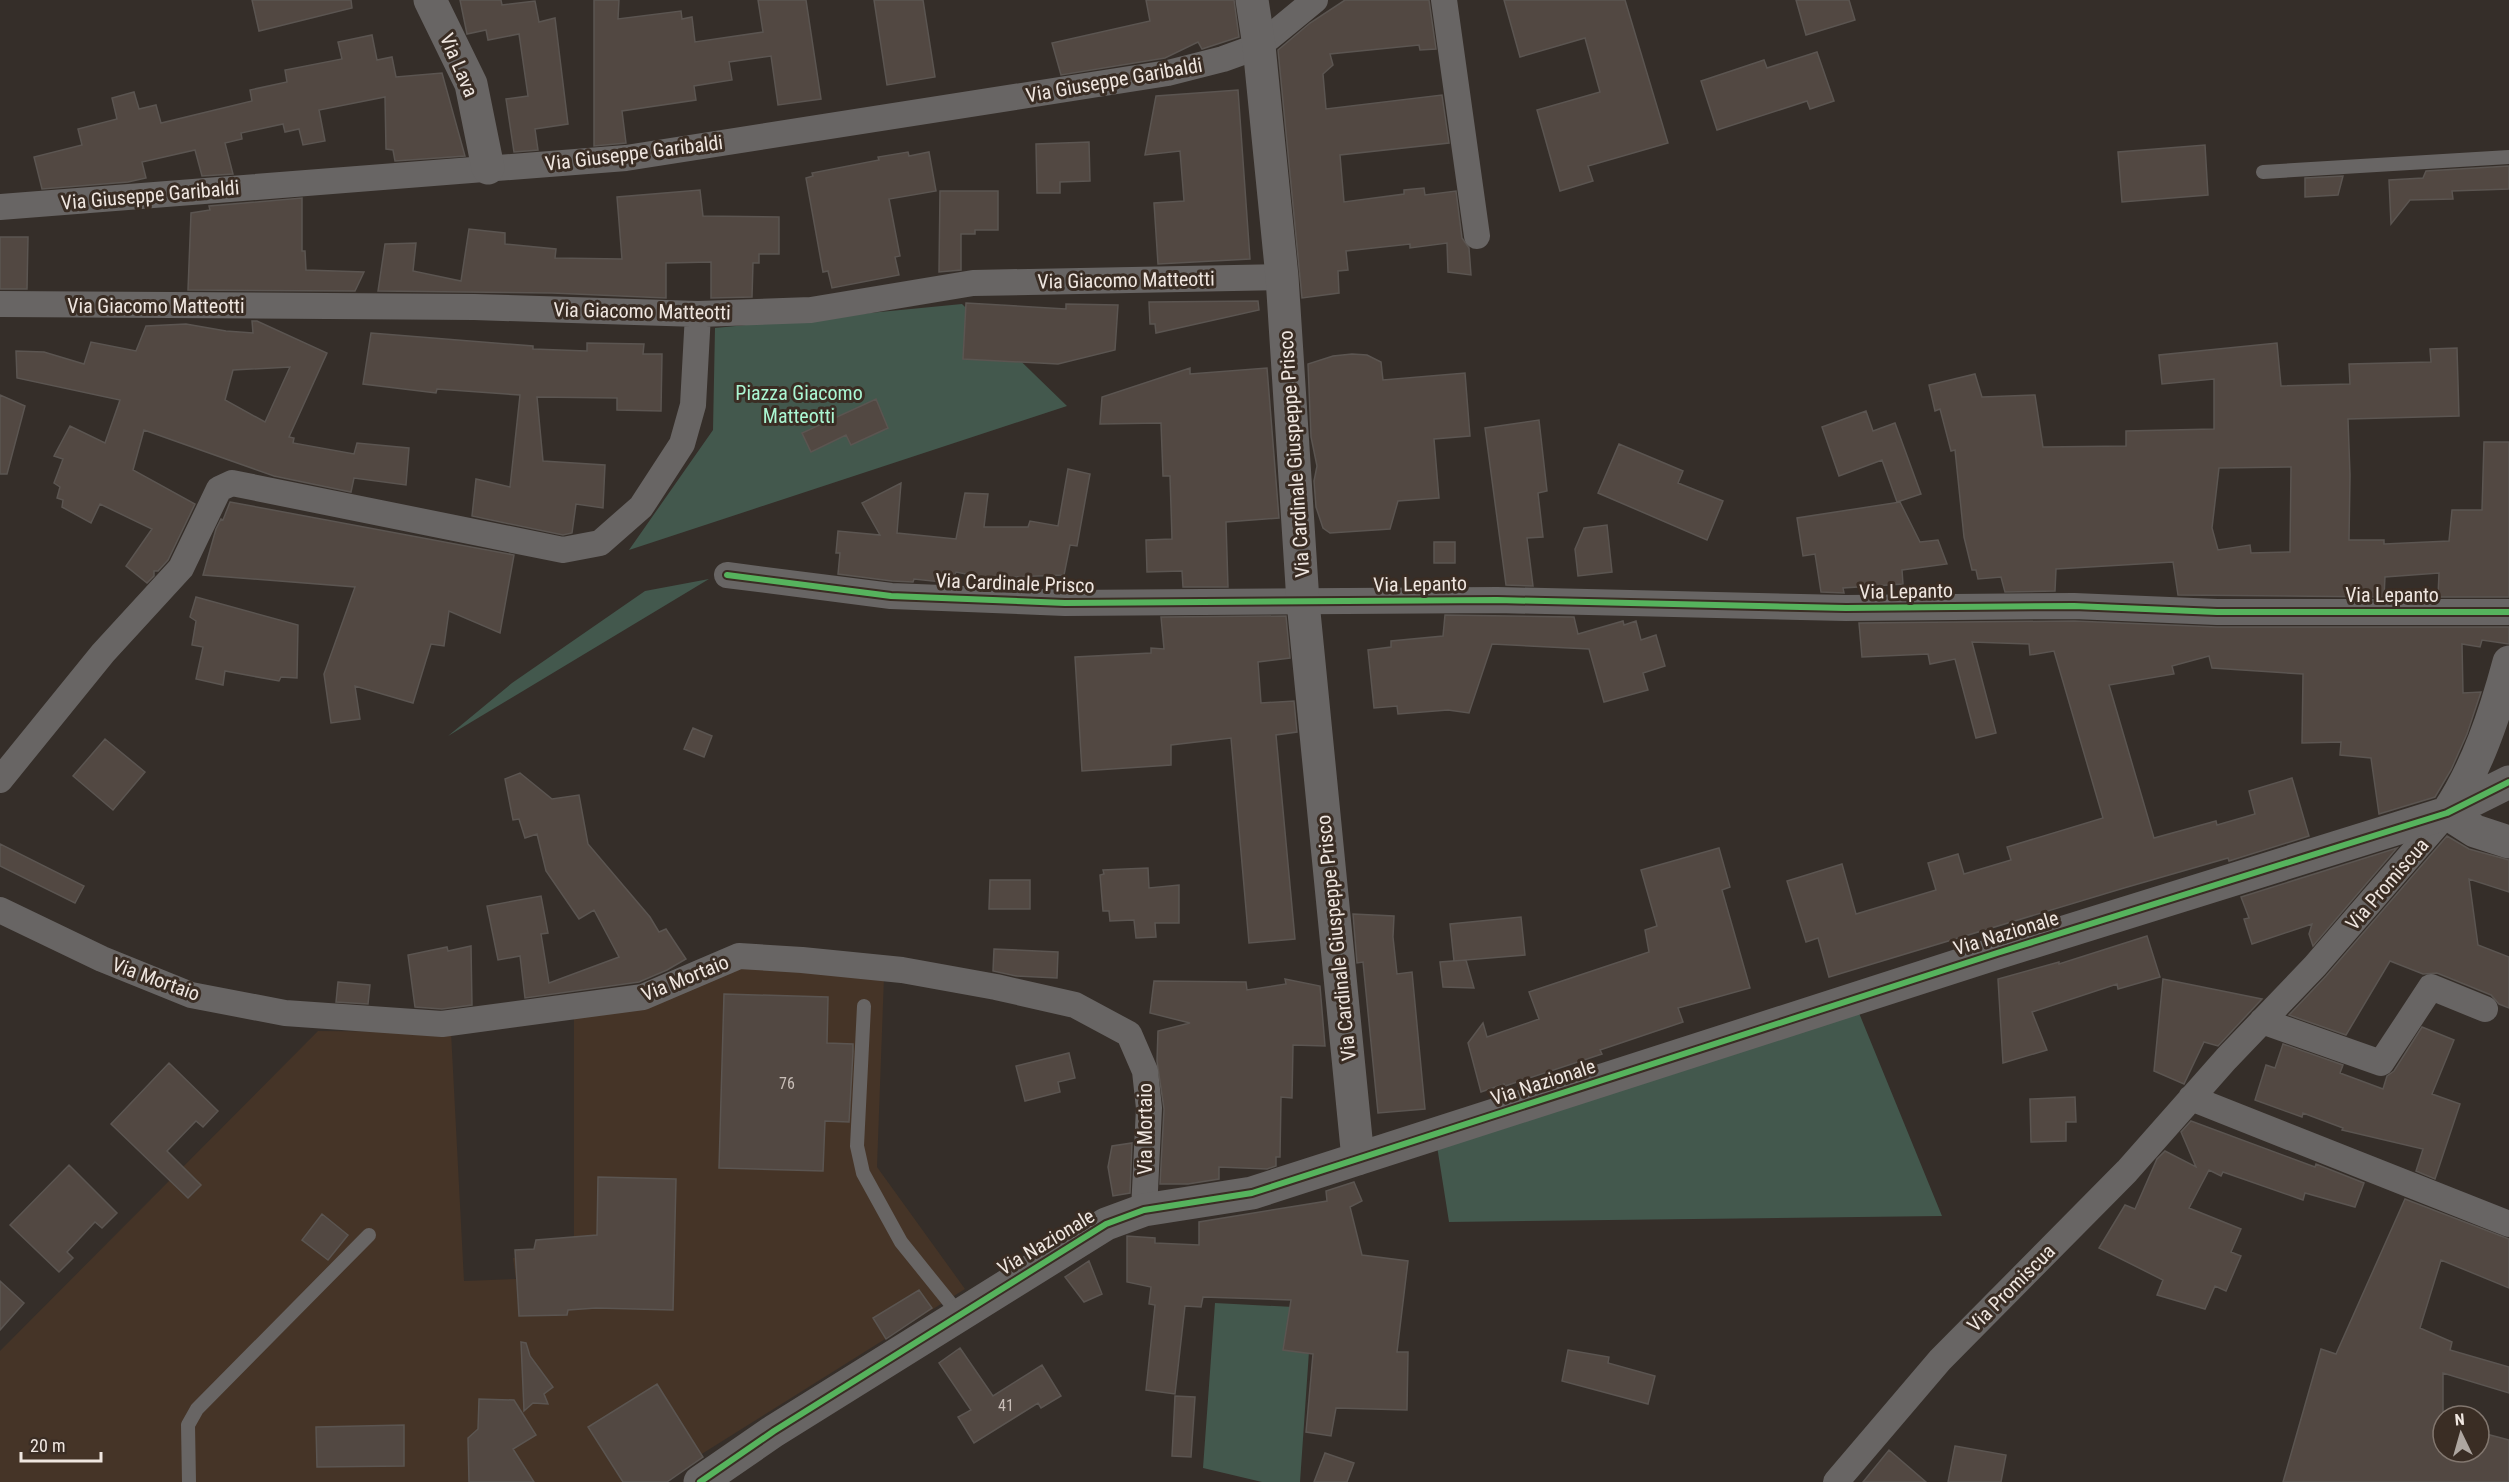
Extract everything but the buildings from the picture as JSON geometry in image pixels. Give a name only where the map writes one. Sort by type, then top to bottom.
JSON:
[{"type":"street","name":"Via Lava","points":[[430,0],[471,84],[488,168]]},
{"type":"street","name":"Via Cardinale Giuspeppe Prisco","points":[[1252,0],[1260,46],[1282,277],[1303,602],[1358,1159]]},
{"type":"street","points":[[1260,46],[1315,0]]},
{"type":"street","points":[[1444,0],[1477,236]]},
{"type":"street","name":"Via Giuseppe Garibaldi","points":[[0,207],[626,158],[1145,77],[1223,59],[1260,46]]},
{"type":"street","name":"Via Giacomo Matteotti","points":[[0,304],[474,307],[698,314],[811,310],[973,283],[1282,277]]},
{"type":"street","points":[[0,780],[103,653],[182,568],[219,489],[232,483],[563,550],[600,543],[641,507],[682,444],[693,405],[698,314]]},
{"type":"street","name":"Via Cardinale Prisco","points":[[727,575],[891,596],[1065,603],[1303,602]]},
{"type":"street","name":"Via Lepanto","points":[[1303,602],[1497,600],[1846,608],[2074,606],[2217,612],[2509,612]]},
{"type":"street","name":"Via Promiscua","points":[[1836,1482],[1940,1360],[2127,1171],[2191,1098],[2323,957],[2447,813],[2459,795],[2497,706],[2509,662]]},
{"type":"street","name":"Via Nazionale","points":[[699,1482],[774,1431],[1106,1224],[1144,1210],[1252,1193],[1986,957],[2447,813],[2509,782]]},
{"type":"street","points":[[2447,813],[2475,831],[2509,842]]},
{"type":"street","name":"Via Mortaio","points":[[0,910],[102,959],[191,995],[285,1012],[442,1024],[643,997],[739,956],[902,970],[996,987],[1075,1005],[1129,1034],[1145,1071],[1149,1108],[1144,1210]]},
{"type":"street","points":[[2262,1021],[2381,1063],[2431,987],[2485,1009]]},
{"type":"street","points":[[2191,1098],[2509,1224]]},
{"type":"lane","points":[[2263,172],[2509,157]]},
{"type":"lane","points":[[864,1006],[857,1146],[863,1173],[901,1242],[959,1314]]},
{"type":"lane","points":[[189,1482],[188,1425],[197,1409],[369,1235]]},
{"type":"shaded area","points":[[740,964],[884,977],[877,1167],[965,1289],[657,1482],[0,1482],[0,1351],[318,1031],[451,1032],[464,1281],[516,1279],[513,1258],[574,1257],[574,1019]]},
{"type":"green space","name":"Piazza Giacomo Matteotti","points":[[962,304],[1067,406],[629,550],[713,430],[715,328]]},
{"type":"green space","points":[[709,579],[448,736],[512,683],[645,591]]},
{"type":"green space","points":[[1859,1013],[1942,1216],[1449,1222],[1437,1146]]},
{"type":"green space","points":[[1215,1303],[1312,1308],[1300,1482],[1262,1482],[1203,1468]]},
{"type":"cycle path","points":[[727,575],[891,596],[1065,603],[1497,600],[1846,608],[2074,606],[2217,612],[2509,612]]},
{"type":"cycle path","points":[[700,1482],[774,1431],[1106,1224],[1144,1210],[1252,1193],[1997,953],[2447,813],[2509,782]]}]
